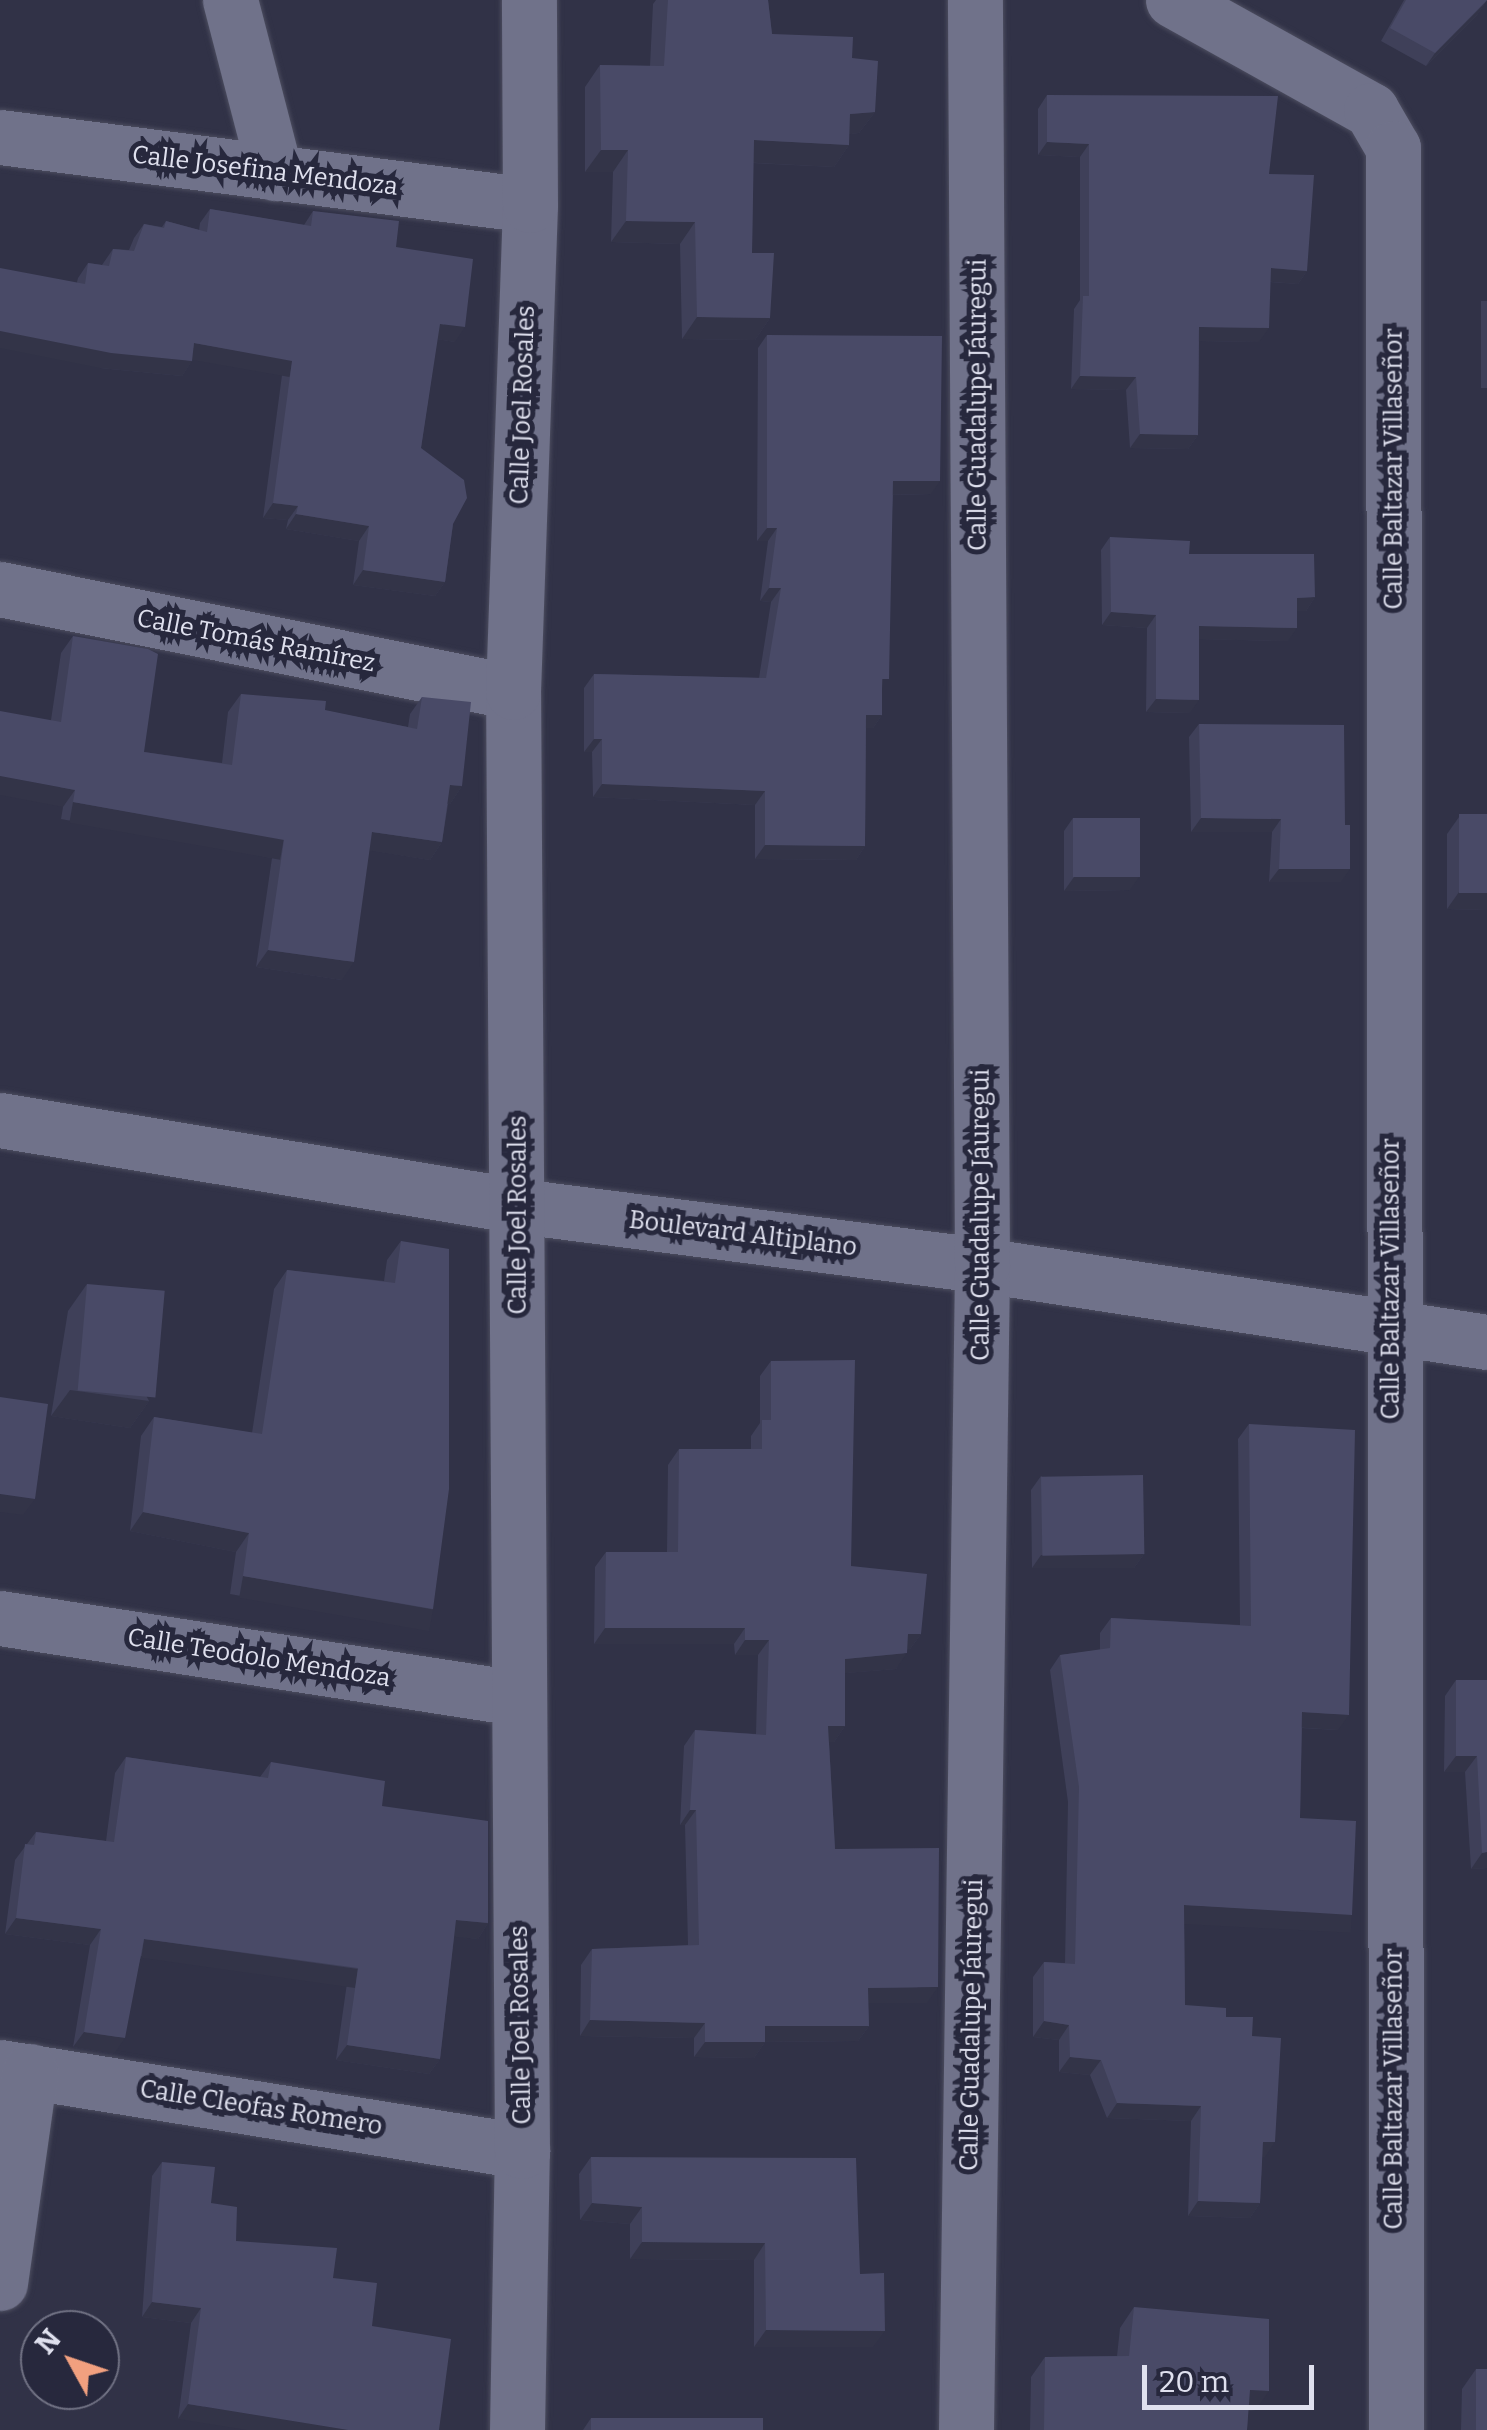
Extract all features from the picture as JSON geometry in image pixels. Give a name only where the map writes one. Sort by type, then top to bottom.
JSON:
[{"type":"street","points":[[230,0],[275,172]]},
{"type":"street","name":"Calle Joel Rosales","points":[[517,2430],[522,2150],[513,692],[530,205],[529,0]]},
{"type":"street","name":"Calle Guadalupe Jáuregui","points":[[966,2430],[982,1264],[975,0]]},
{"type":"street","name":"Calle Baltazar Villaseñor","points":[[1173,0],[1371,110],[1387,128],[1395,180],[1390,1326],[1396,2430]]},
{"type":"street","name":"Calle Josefina Mendoza","points":[[0,137],[530,205]]},
{"type":"street","name":"Calle Tomás Ramírez","points":[[0,589],[513,692]]},
{"type":"street","name":"Boulevard Altiplano","points":[[0,1120],[519,1206],[982,1264],[1487,1342]]},
{"type":"street","name":"Calle Teodolo Mendoza","points":[[0,1618],[517,1698]]},
{"type":"street","points":[[0,2282],[15,2069]]},
{"type":"street","name":"Calle Cleofas Romero","points":[[15,2069],[522,2150]]},
{"type":"building","points":[[668,0],[768,0],[772,34],[853,37],[852,58],[878,61],[875,112],[850,114],[849,145],[754,140],[752,253],[774,253],[770,318],[697,317],[695,222],[626,221],[628,150],[601,150],[600,65],[664,66]]},
{"type":"building","points":[[1406,0],[1487,0],[1435,53],[1390,28]]},
{"type":"building","points":[[1047,95],[1278,96],[1269,174],[1314,175],[1307,271],[1271,268],[1269,328],[1199,327],[1198,435],[1140,434],[1136,377],[1080,376],[1083,296],[1089,296],[1089,144],[1047,142]]},
{"type":"building","points":[[210,209],[311,226],[313,211],[399,221],[396,247],[473,259],[465,327],[440,324],[421,448],[464,480],[467,498],[453,524],[445,582],[363,570],[369,526],[296,514],[298,506],[273,503],[292,361],[194,343],[192,361],[111,353],[0,331],[0,268],[85,284],[88,263],[109,266],[113,249],[134,251],[144,224],[164,228],[166,221],[207,232]]},
{"type":"building","points":[[767,335],[942,336],[940,481],[893,481],[889,679],[882,679],[882,715],[866,715],[865,846],[765,845],[765,791],[602,784],[602,739],[594,739],[594,674],[766,678],[781,588],[769,588],[777,528],[767,528]]},
{"type":"building","points":[[1110,537],[1190,541],[1189,554],[1314,554],[1315,597],[1297,598],[1297,628],[1199,626],[1199,700],[1156,699],[1156,615],[1111,612]]},
{"type":"building","points":[[73,636],[158,654],[144,752],[232,765],[241,694],[326,701],[325,710],[417,729],[422,697],[471,702],[462,786],[450,785],[442,842],[372,832],[354,962],[268,950],[284,840],[73,802],[75,790],[0,776],[0,711],[61,722]]},
{"type":"building","points":[[1199,724],[1344,725],[1345,825],[1350,825],[1350,869],[1279,869],[1281,819],[1201,818]]},
{"type":"building","points":[[1459,814],[1487,814],[1487,893],[1459,893]]},
{"type":"building","points":[[1073,818],[1140,818],[1140,877],[1073,877]]},
{"type":"building","points":[[401,1241],[449,1249],[449,1489],[433,1609],[243,1576],[249,1533],[143,1512],[154,1417],[262,1434],[287,1270],[395,1283]]},
{"type":"building","points":[[87,1284],[165,1291],[155,1397],[78,1391]]},
{"type":"building","points":[[855,1360],[851,1566],[927,1574],[921,1634],[908,1634],[907,1653],[845,1659],[845,1726],[828,1726],[835,1849],[939,1848],[938,1987],[868,1988],[869,2026],[765,2026],[765,2042],[705,2042],[705,2023],[590,2020],[592,1949],[699,1945],[696,1810],[690,1810],[695,1730],[766,1735],[769,1640],[745,1640],[745,1628],[605,1628],[606,1552],[678,1552],[679,1449],[762,1449],[762,1420],[771,1420],[771,1361]]},
{"type":"building","points":[[0,1397],[48,1404],[35,1499],[0,1494]]},
{"type":"building","points":[[1249,1424],[1355,1430],[1349,1715],[1302,1712],[1300,1818],[1356,1821],[1352,1915],[1184,1905],[1185,2005],[1226,2008],[1226,2017],[1253,2017],[1252,2036],[1281,2038],[1275,2142],[1263,2142],[1260,2203],[1198,2201],[1201,2106],[1117,2103],[1101,2060],[1070,2057],[1069,2025],[1044,2021],[1044,1962],[1075,1964],[1079,1787],[1060,1655],[1110,1648],[1111,1618],[1251,1626]]},
{"type":"building","points":[[1143,1475],[1144,1554],[1042,1556],[1041,1477]]},
{"type":"building","points":[[1456,1680],[1487,1680],[1487,1852],[1482,1853],[1477,1756],[1456,1756]]},
{"type":"building","points":[[126,1757],[268,1778],[271,1762],[385,1781],[382,1806],[488,1821],[488,1923],[456,1920],[440,2059],[347,2045],[358,1968],[144,1939],[125,2038],[84,2032],[101,1929],[16,1918],[25,1844],[34,1845],[36,1832],[114,1842]]},
{"type":"building","points":[[591,2157],[856,2158],[860,2274],[884,2273],[885,2331],[766,2330],[765,2243],[642,2242],[642,2207],[592,2203]]},
{"type":"building","points":[[162,2162],[215,2167],[211,2203],[237,2207],[236,2241],[337,2248],[333,2278],[377,2283],[372,2326],[451,2339],[439,2430],[348,2430],[188,2404],[201,2308],[152,2302]]},
{"type":"building","points":[[1134,2307],[1269,2319],[1269,2391],[1250,2390],[1247,2430],[1044,2430],[1045,2357],[1129,2356]]},
{"type":"building","points":[[1476,2369],[1487,2369],[1487,2430],[1476,2430]]},
{"type":"building","points":[[591,2418],[763,2418],[763,2430],[591,2430]]}]
